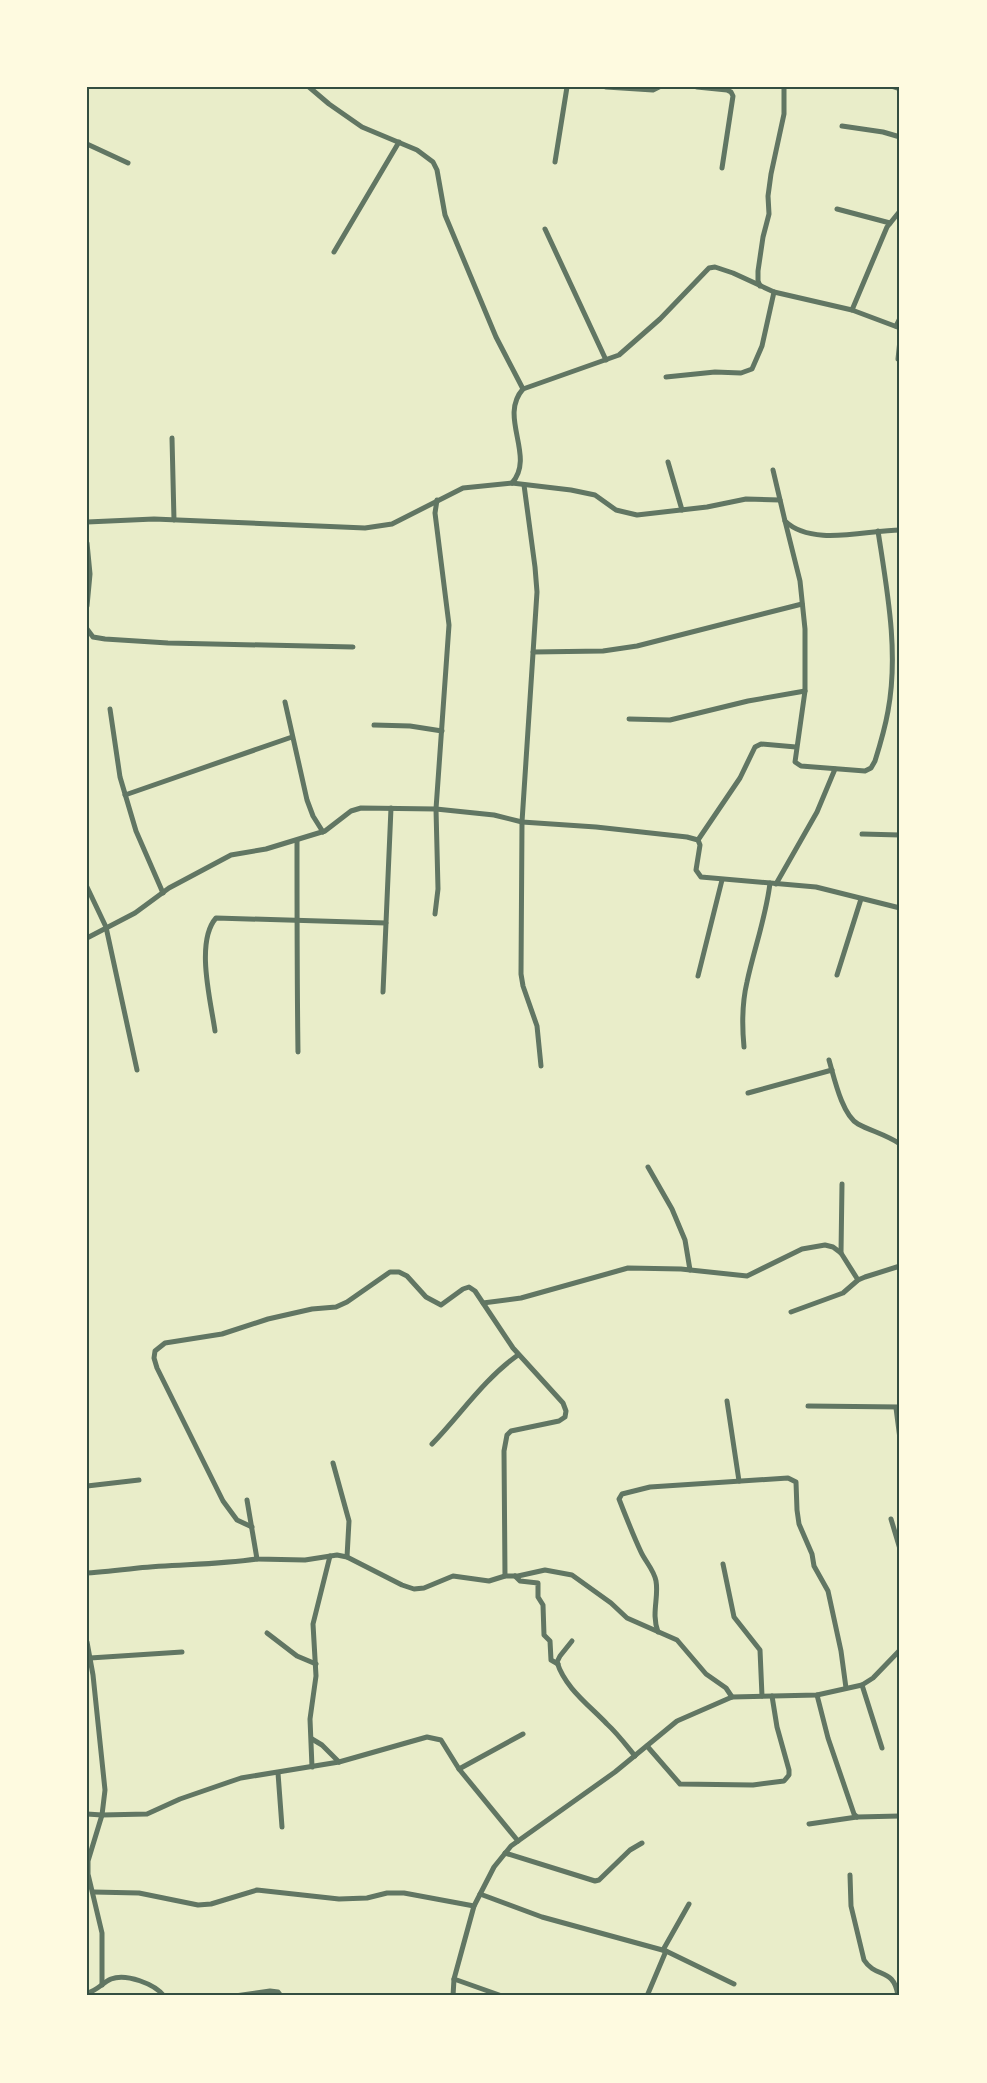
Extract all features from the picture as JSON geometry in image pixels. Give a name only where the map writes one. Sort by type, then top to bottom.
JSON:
[{"type":"street","points":[[309,87],[362,127],[417,150],[433,162],[437,170],[445,215],[496,337],[523,389]]},
{"type":"street","points":[[555,162],[567,87]]},
{"type":"street","points":[[606,87],[653,90],[659,87]]},
{"type":"street","points":[[697,87],[727,90],[733,96],[722,168]]},
{"type":"street","points":[[760,286],[758,271],[769,214],[768,196],[771,174],[784,114],[784,87]]},
{"type":"street","points":[[894,87],[900,89]]},
{"type":"street","points":[[842,126],[900,137]]},
{"type":"street","points":[[334,252],[399,142]]},
{"type":"street","points":[[87,144],[128,163]]},
{"type":"street","points":[[837,208],[891,223]]},
{"type":"street","points":[[852,310],[882,239],[900,211]]},
{"type":"street","points":[[545,229],[606,360]]},
{"type":"street","points":[[512,483],[518,477],[520,467],[519,442],[513,421],[514,406],[517,396],[523,389],[619,356],[660,319],[709,268],[715,267],[733,273],[774,292],[852,310],[898,327],[900,318]]},
{"type":"street","points":[[666,377],[715,372],[741,373],[752,369],[762,346],[774,292]]},
{"type":"street","points":[[898,359],[900,340]]},
{"type":"street","points":[[172,438],[174,520]]},
{"type":"street","points":[[668,462],[682,510]]},
{"type":"street","points":[[773,470],[800,581],[805,629],[805,691],[796,747],[795,762],[798,765],[865,771],[871,768],[875,761],[888,711],[891,681],[890,613],[878,531]]},
{"type":"street","points":[[87,522],[154,519],[365,528],[392,524],[463,488],[512,483],[596,495],[616,510],[625,514],[637,515],[746,500],[780,500]]},
{"type":"street","points":[[524,485],[536,579],[522,822],[521,974],[526,997],[537,1026],[541,1066]]},
{"type":"street","points":[[435,914],[438,889],[436,809],[449,625],[435,513],[437,500]]},
{"type":"street","points":[[785,520],[800,531],[821,534],[844,535],[900,530]]},
{"type":"street","points":[[87,543],[90,574],[87,606]]},
{"type":"street","points":[[533,652],[603,651],[637,646],[802,604]]},
{"type":"street","points":[[87,629],[93,637],[115,640],[353,647]]},
{"type":"street","points":[[629,719],[670,720],[748,701],[805,691]]},
{"type":"street","points":[[285,702],[307,800],[323,832]]},
{"type":"street","points":[[110,709],[120,777],[125,795],[143,850],[163,893]]},
{"type":"street","points":[[374,726],[410,726],[442,731]]},
{"type":"street","points":[[125,795],[292,737]]},
{"type":"street","points":[[698,840],[740,778],[755,747],[761,744],[796,747]]},
{"type":"street","points":[[744,1047],[742,1025],[746,985],[773,884],[817,812],[835,769]]},
{"type":"street","points":[[87,938],[135,914],[163,893],[231,855],[297,841],[323,832],[351,811],[361,808],[436,809],[494,815],[522,822],[624,830],[698,840]]},
{"type":"street","points":[[383,992],[391,808]]},
{"type":"street","points":[[862,834],[900,835]]},
{"type":"street","points":[[698,840],[700,845],[696,870],[701,877],[816,887],[900,908]]},
{"type":"street","points":[[297,841],[298,1053]]},
{"type":"street","points":[[698,976],[722,880]]},
{"type":"street","points":[[87,887],[106,927],[137,1070]]},
{"type":"street","points":[[837,975],[861,898]]},
{"type":"street","points":[[215,1031],[205,962],[208,937],[216,918],[386,923]]},
{"type":"street","points":[[829,1060],[851,1118],[858,1124],[900,1144]]},
{"type":"street","points":[[748,1094],[832,1070]]},
{"type":"street","points":[[648,1167],[672,1209],[685,1240],[690,1270]]},
{"type":"street","points":[[841,1253],[842,1184]]},
{"type":"street","points":[[483,1303],[521,1299],[627,1268],[690,1270],[747,1276],[802,1249],[825,1245],[841,1253],[858,1280]]},
{"type":"street","points":[[790,1312],[843,1293],[858,1280],[900,1266]]},
{"type":"street","points":[[252,1527],[237,1520],[230,1513],[213,1484],[154,1358],[155,1351],[165,1343],[222,1334],[268,1319],[336,1306],[347,1302],[390,1272],[399,1272],[407,1276],[426,1298],[441,1305],[463,1288],[469,1287],[475,1290],[518,1355],[563,1403],[566,1411],[565,1417],[559,1421],[511,1431],[507,1435],[504,1451],[505,1576]]},
{"type":"street","points":[[432,1444],[491,1377],[518,1355]]},
{"type":"street","points":[[727,1401],[739,1481]]},
{"type":"street","points":[[808,1406],[898,1407],[900,1438]]},
{"type":"street","points":[[333,1463],[349,1521],[347,1557]]},
{"type":"street","points":[[658,1632],[655,1623],[657,1583],[641,1553],[619,1499],[622,1494],[634,1490],[684,1484],[788,1478],[796,1482],[799,1524],[812,1554],[814,1566],[828,1591],[841,1651],[846,1688]]},
{"type":"street","points":[[87,1486],[139,1480]]},
{"type":"street","points":[[247,1500],[257,1559]]},
{"type":"street","points":[[891,1519],[900,1549]]},
{"type":"street","points":[[87,1573],[257,1559],[305,1560],[337,1555],[347,1557],[414,1589],[424,1588],[453,1576],[489,1581],[505,1576],[545,1570],[572,1575],[612,1603],[627,1618],[677,1640],[706,1674],[726,1688],[732,1696]]},
{"type":"street","points":[[312,1767],[310,1719],[316,1676],[313,1624],[330,1556]]},
{"type":"street","points":[[723,1564],[734,1617],[760,1650],[762,1696]]},
{"type":"street","points":[[515,1576],[520,1581],[538,1583],[538,1597],[543,1605],[544,1635],[550,1641],[550,1660],[558,1664]]},
{"type":"street","points":[[267,1633],[297,1656],[316,1664]]},
{"type":"street","points":[[572,1641],[560,1656],[558,1664],[560,1672],[635,1756]]},
{"type":"street","points":[[87,1642],[105,1790],[102,1815],[88,1861],[88,1874],[102,1933],[102,1985]]},
{"type":"street","points":[[453,1996],[454,1979],[474,1906],[494,1867],[518,1841],[615,1772],[677,1721],[732,1696],[817,1695],[862,1684],[873,1678],[900,1650]]},
{"type":"street","points":[[90,1658],[182,1652]]},
{"type":"street","points":[[862,1684],[882,1748]]},
{"type":"street","points":[[817,1695],[832,1749],[857,1817]]},
{"type":"street","points":[[647,1746],[680,1784],[753,1785],[784,1781],[788,1778],[789,1770],[777,1727],[772,1696]]},
{"type":"street","points":[[459,1769],[523,1734]]},
{"type":"street","points":[[87,1814],[147,1814],[180,1799],[241,1778],[339,1762],[427,1737],[441,1740],[459,1769],[518,1841]]},
{"type":"street","points":[[312,1739],[322,1744],[339,1762]]},
{"type":"street","points":[[278,1773],[282,1827]]},
{"type":"street","points":[[809,1824],[857,1817],[900,1816]]},
{"type":"street","points":[[505,1853],[596,1881],[630,1850],[642,1843]]},
{"type":"street","points":[[850,1875],[851,1906],[864,1960],[868,1967],[891,1978],[896,1985],[898,1996]]},
{"type":"street","points":[[93,1892],[139,1893],[198,1905],[211,1905],[257,1890],[339,1899],[404,1893],[474,1906]]},
{"type":"street","points":[[480,1894],[542,1917],[664,1951],[734,1984]]},
{"type":"street","points":[[647,1996],[664,1951],[689,1905]]},
{"type":"street","points":[[87,1993],[96,1991],[116,1977],[146,1983],[156,1988],[164,1996]]},
{"type":"street","points":[[454,1979],[502,1996]]},
{"type":"street","points":[[235,1996],[270,1991],[278,1992],[281,1996]]}]
